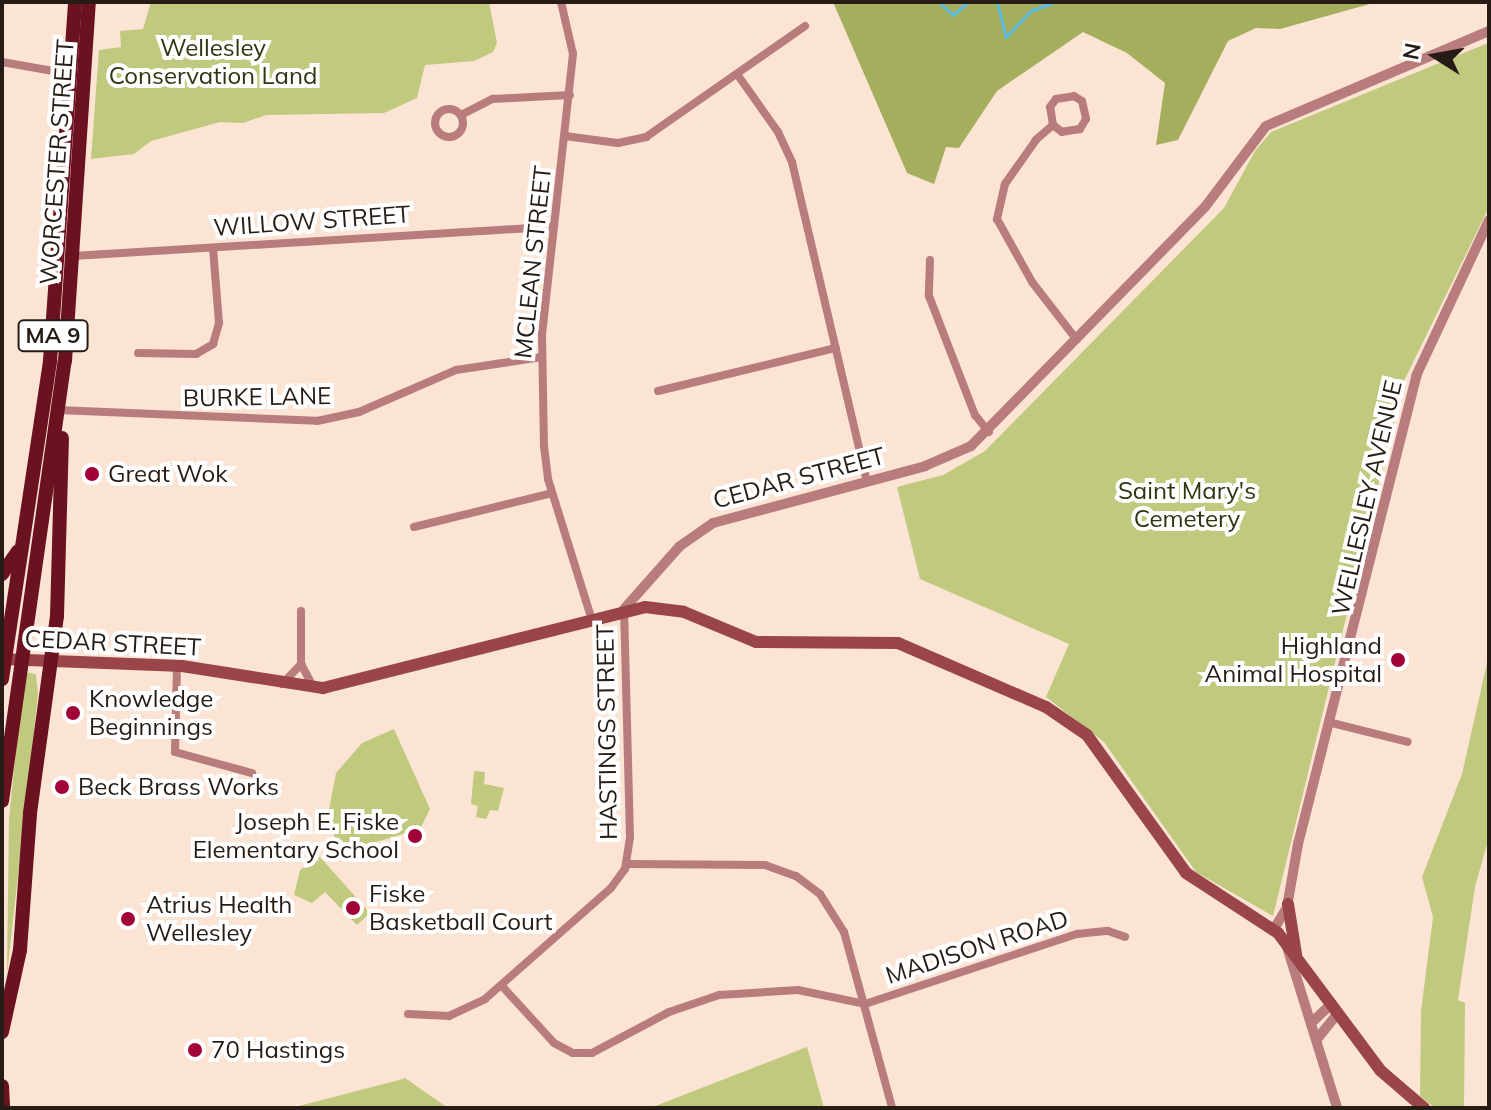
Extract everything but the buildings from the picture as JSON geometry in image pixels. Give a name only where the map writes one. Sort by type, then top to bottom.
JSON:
[{"type":"highway","name":"WORCESTER STREET","points":[[3,665],[51,352],[75,2]]},
{"type":"highway","name":"WORCESTER STREET","points":[[2,801],[58,410],[73,256],[89,2]]},
{"type":"highway","points":[[2,1032],[20,950],[30,813],[52,661],[60,542],[58,410]]},
{"type":"highway","points":[[2,574],[24,536]]},
{"type":"highway","points":[[2,617],[3,665]]},
{"type":"highway","points":[[2,1086],[3,1108]]},
{"type":"main road","name":"CEDAR STREET","points":[[3,665],[32,660],[177,665],[314,688],[372,679],[624,609]]},
{"type":"main road","points":[[624,609],[674,610],[756,642],[898,643],[1039,703],[1098,746],[1189,877],[1274,929],[1381,1071],[1424,1108]]},
{"type":"main road","points":[[1288,904],[1297,958]]},
{"type":"street","name":"MCLEAN STREET","points":[[561,2],[573,38],[570,95],[542,357],[545,455],[552,493],[591,617]]},
{"type":"street","points":[[565,136],[639,140],[805,26]]},
{"type":"street","name":"CEDAR STREET","points":[[624,609],[660,566],[708,525],[935,463],[989,432],[1210,202],[1269,123],[1489,31]]},
{"type":"street","points":[[2,62],[70,74]]},
{"type":"street","points":[[737,74],[778,132],[792,162],[867,481]]},
{"type":"street","points":[[461,115],[488,100],[570,95]]},
{"type":"street","points":[[1053,125],[1062,132],[1080,129],[1086,119],[1082,101],[1074,96],[1056,99],[1050,107],[1053,125],[1005,184],[997,219],[1032,282],[1077,340]]},
{"type":"street","name":"WELLESLEY AVENUE","points":[[1274,929],[1288,904],[1311,794],[1332,723],[1416,376],[1489,220]]},
{"type":"street","name":"WILLOW STREET","points":[[73,256],[554,227]]},
{"type":"street","points":[[138,353],[196,354],[213,344],[219,323],[213,249]]},
{"type":"street","points":[[930,260],[929,296],[976,418],[989,432]]},
{"type":"street","points":[[658,391],[836,348]]},
{"type":"street","name":"BURKE LANE","points":[[58,410],[317,421],[368,409],[456,370],[542,357]]},
{"type":"street","points":[[414,527],[552,493]]},
{"type":"street","name":"HASTINGS STREET","points":[[408,1014],[456,1014],[502,986],[611,888],[627,864],[624,609]]},
{"type":"street","points":[[301,611],[301,664],[314,688]]},
{"type":"street","points":[[282,684],[301,664]]},
{"type":"street","points":[[177,665],[175,752],[252,773]]},
{"type":"street","points":[[1332,723],[1408,742]]},
{"type":"street","points":[[627,864],[759,864],[802,880],[838,918],[865,1004],[892,1108]]},
{"type":"street","name":"MADISON ROAD","points":[[502,986],[550,1040],[580,1053],[605,1050],[679,1007],[729,993],[798,990],[865,1004],[1077,934],[1108,931],[1125,937]]},
{"type":"street","points":[[1285,941],[1337,1108]]},
{"type":"street","points":[[1311,1023],[1333,1010]]},
{"type":"street","points":[[1317,1039],[1333,1010]]},
{"type":"green space","name":"Wellesley Conservation Land","points":[[151,2],[489,2],[497,43],[493,52],[474,61],[425,65],[417,98],[384,113],[266,115],[243,123],[220,122],[151,141],[134,154],[91,159],[99,50],[121,47],[120,31],[143,29]]},
{"type":"green space","points":[[833,2],[1377,2],[1280,29],[1256,28],[1228,41],[1178,140],[1156,145],[1165,83],[1127,53],[1083,32],[997,91],[959,148],[946,147],[934,184],[907,173]]},
{"type":"green space","name":"Saint Mary's Cemetery","points":[[1488,43],[1489,207],[1404,381],[1273,916],[1196,872],[1104,742],[1046,697],[1069,644],[920,579],[897,487],[943,475],[985,451],[1224,208],[1255,151],[1271,132]]},
{"type":"green space","points":[[1489,654],[1489,837],[1475,887],[1458,1000],[1465,1003],[1464,1108],[1435,1108],[1420,1096],[1421,1011],[1433,917],[1422,877],[1462,774]]},
{"type":"green space","points":[[24,672],[36,674],[38,694],[7,975],[9,819]]},
{"type":"green space","points":[[394,729],[430,809],[420,829],[339,853],[328,815],[336,773],[362,743]]},
{"type":"green space","points":[[474,771],[485,772],[484,784],[504,788],[498,811],[490,810],[486,819],[476,817],[478,806],[471,804]]},
{"type":"green space","points":[[320,857],[370,913],[357,925],[325,892],[312,903],[294,895],[300,870]]},
{"type":"green space","points":[[807,1047],[824,1108],[650,1108]]},
{"type":"green space","points":[[403,1079],[448,1108],[291,1108]]},
{"type":"waterway","points":[[939,2],[953,15],[968,2]]},
{"type":"waterway","points":[[997,2],[1006,37],[1030,11],[1055,2]]},
{"type":"place","name":"Great Wok","points":[[92,474]]},
{"type":"place","name":"Highland Animal Hospital","points":[[1398,660]]},
{"type":"place","name":"Knowledge Beginnings","points":[[73,713]]},
{"type":"place","name":"Beck Brass Works","points":[[62,787]]},
{"type":"place","name":"Joseph E. Fiske Elementary School","points":[[415,836]]},
{"type":"place","name":"Fiske Basketball Court","points":[[353,908]]},
{"type":"place","name":"Atrius Health Wellesley","points":[[128,919]]},
{"type":"place","name":"70 Hastings","points":[[195,1050]]}]
